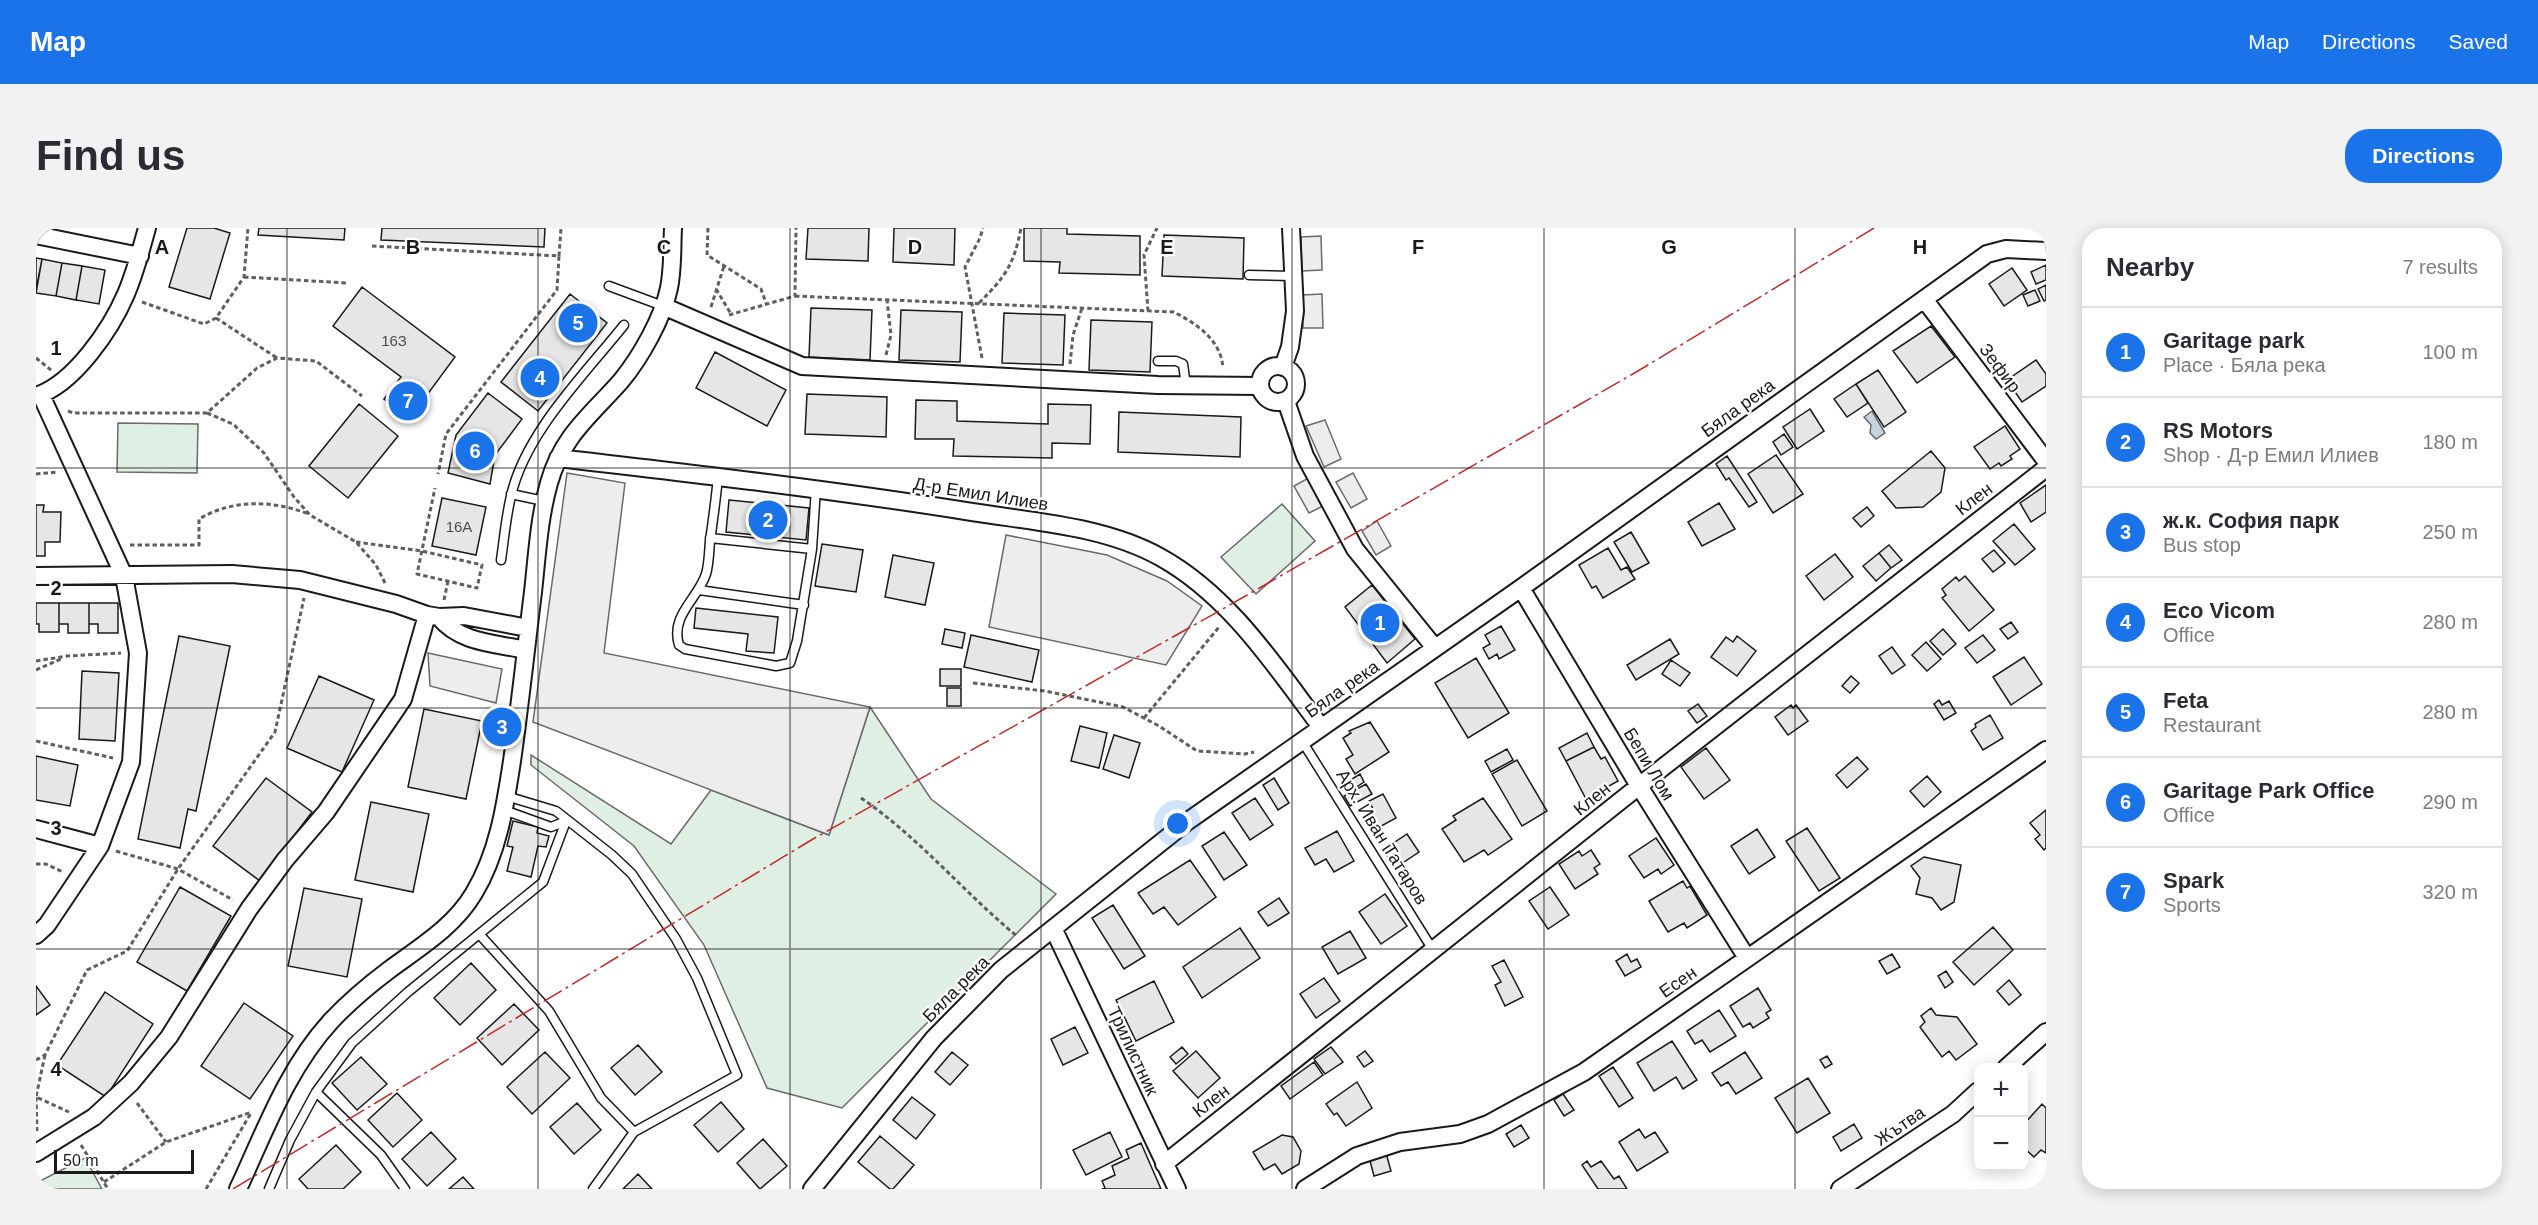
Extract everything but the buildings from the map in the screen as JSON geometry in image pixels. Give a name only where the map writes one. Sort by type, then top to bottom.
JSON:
[{"type":"street","points":[[36,935],[47,925],[100,846],[131,762],[138,652],[124,576],[38,396],[63,380],[91,354],[126,296],[147,228]]},
{"type":"street","points":[[238,1189],[278,1102],[302,1059],[331,1021],[385,973],[442,932],[473,895],[496,843],[505,803],[544,501],[558,458],[578,426],[635,363],[663,306],[669,288],[673,228]]},
{"type":"street","points":[[1283,367],[1293,331],[1294,276],[1291,228]]},
{"type":"street","points":[[36,235],[140,256]]},
{"type":"street","name":"Бяла река","points":[[812,1189],[934,1038],[1001,970],[1188,821],[1521,588],[1988,254],[2006,249],[2046,251]]},
{"type":"street","name":"Зефир","points":[[1924,299],[2046,461]]},
{"type":"street","points":[[663,306],[707,321],[802,366],[1070,381],[1186,386],[1259,386]]},
{"type":"street","points":[[1283,367],[1294,376],[1295,390],[1286,401],[1272,402],[1266,398],[1259,386],[1263,372],[1269,368],[1283,367]]},
{"type":"street","points":[[1286,401],[1305,456],[1355,549],[1435,648]]},
{"type":"street","name":"Д-р Емил Илиев","points":[[558,458],[816,488],[1066,527],[1120,540],[1160,557],[1194,579],[1230,614],[1274,665],[1321,727]]},
{"type":"street","name":"Клен","points":[[1164,1164],[1639,786],[2046,468]]},
{"type":"street","points":[[36,576],[232,574],[308,582],[396,604],[433,616],[464,616],[528,628]]},
{"type":"street","name":"Бепи Лом","points":[[1521,588],[1639,786],[1747,958]]},
{"type":"street","points":[[433,616],[464,637],[526,650]]},
{"type":"street","points":[[40,1150],[88,1121],[126,1088],[169,1037],[249,909],[285,860],[326,812],[403,699],[433,616]]},
{"type":"street","name":"Есен","points":[[1305,1189],[1357,1156],[1400,1142],[1460,1134],[1511,1113],[1584,1072],[2046,750]]},
{"type":"street","points":[[36,829],[100,846]]},
{"type":"street","name":"Трилистник","points":[[1054,930],[1177,1189]]},
{"type":"street","points":[[2012,1063],[2046,1032]]},
{"type":"street","name":"Жътва","points":[[1840,1189],[1953,1114],[1974,1095]]},
{"type":"lane","points":[[1249,275],[1294,276]]},
{"type":"lane","points":[[609,286],[663,306]]},
{"type":"lane","points":[[501,560],[511,495],[524,462],[560,401],[624,325]]},
{"type":"lane","points":[[1158,361],[1176,361],[1183,364],[1186,372],[1186,386]]},
{"type":"lane","points":[[718,477],[706,573],[699,590],[683,610],[677,627],[679,645],[685,649],[776,666],[790,663],[797,641],[812,549],[816,488]]},
{"type":"lane","points":[[511,495],[544,501]]},
{"type":"lane","points":[[710,538],[812,549]]},
{"type":"lane","points":[[699,590],[804,605]]},
{"type":"lane","name":"Арх. Иван Татаров","points":[[1302,741],[1433,950]]},
{"type":"lane","points":[[505,803],[551,827],[566,821]]},
{"type":"lane","points":[[505,803],[556,811],[612,855],[632,874],[676,939],[697,978],[736,1075],[634,1132],[593,1189]]},
{"type":"lane","points":[[269,1189],[290,1140],[316,1092],[352,1043],[408,992],[543,882],[566,821]]},
{"type":"lane","points":[[480,935],[549,1011],[601,1098],[634,1132]]},
{"type":"lane","points":[[316,1092],[381,1155],[405,1189]]},
{"type":"path","points":[[126,296],[204,324],[216,318],[244,277],[248,228]]},
{"type":"path","points":[[438,474],[446,434],[557,290],[561,228]]},
{"type":"path","points":[[708,228],[707,255],[761,289],[766,304]]},
{"type":"path","points":[[795,296],[796,228]]},
{"type":"path","points":[[983,228],[981,238],[965,267],[985,376]]},
{"type":"path","points":[[979,303],[1004,278],[1017,250],[1021,228]]},
{"type":"path","points":[[1148,311],[1144,255],[1157,228]]},
{"type":"path","points":[[372,246],[559,256]]},
{"type":"path","points":[[707,321],[724,266]]},
{"type":"path","points":[[244,277],[347,283]]},
{"type":"path","points":[[716,289],[731,314]]},
{"type":"path","points":[[707,321],[795,296],[1174,312],[1196,323],[1217,346],[1222,362],[1224,387]]},
{"type":"path","points":[[881,371],[891,335],[887,299]]},
{"type":"path","points":[[1070,381],[1070,350],[1082,308]]},
{"type":"path","points":[[216,318],[277,358],[316,362],[362,396]]},
{"type":"path","points":[[207,413],[257,368],[277,358]]},
{"type":"path","points":[[65,409],[73,413],[207,413],[233,424],[264,453],[294,497],[310,515]]},
{"type":"path","points":[[356,542],[422,551],[482,565],[477,588],[417,574],[422,551],[435,488]]},
{"type":"path","points":[[110,546],[199,545],[199,519],[217,509],[252,503],[287,506],[310,515],[356,542],[376,565],[396,604]]},
{"type":"path","points":[[444,600],[448,581]]},
{"type":"path","points":[[40,1150],[36,1097],[45,1055],[87,970],[127,951],[178,869],[275,732],[308,582]]},
{"type":"path","points":[[1144,718],[1230,614]]},
{"type":"path","points":[[36,661],[67,656],[138,652]]},
{"type":"path","points":[[36,670],[67,656]]},
{"type":"path","points":[[973,683],[1045,691],[1123,707],[1197,751],[1245,754],[1256,752]]},
{"type":"path","points":[[36,741],[131,762]]},
{"type":"path","points":[[861,798],[889,817],[938,860],[994,918],[1030,948]]},
{"type":"path","points":[[100,846],[178,869],[249,909]]},
{"type":"path","points":[[36,864],[46,864],[78,879]]},
{"type":"path","points":[[36,1060],[45,1055]]},
{"type":"path","points":[[126,1088],[166,1142]]},
{"type":"path","points":[[36,1097],[88,1121]]},
{"type":"path","points":[[104,1182],[166,1142],[278,1102]]},
{"type":"path","points":[[206,1189],[252,1112]]},
{"type":"path","points":[[72,1131],[108,1189]]},
{"type":"green space","points":[[118,423],[198,424],[197,473],[117,472]]},
{"type":"green space","points":[[1282,504],[1315,541],[1256,594],[1221,557]]},
{"type":"green space","points":[[870,707],[931,799],[1056,894],[842,1108],[767,1088],[704,945],[634,846],[531,765],[531,755],[671,844],[711,790],[829,835]]},
{"type":"green space","points":[[85,1158],[102,1189],[36,1189],[36,1183]]},
{"type":"shaded area","points":[[1321,236],[1322,270],[1302,271],[1301,237]]},
{"type":"shaded area","points":[[1322,294],[1323,328],[1303,328],[1302,295]]},
{"type":"shaded area","points":[[1872,411],[1885,433],[1876,439],[1870,433],[1871,425],[1864,417]]},
{"type":"shaded area","points":[[1325,420],[1341,459],[1324,467],[1306,426]]},
{"type":"shaded area","points":[[567,473],[625,483],[604,653],[870,707],[829,835],[533,722]]},
{"type":"shaded area","points":[[1353,473],[1367,499],[1351,508],[1336,482]]},
{"type":"shaded area","points":[[1312,476],[1327,504],[1309,513],[1294,486]]},
{"type":"shaded area","points":[[1377,521],[1391,546],[1376,555],[1362,531]]},
{"type":"shaded area","points":[[1006,535],[1107,555],[1167,581],[1202,606],[1166,665],[989,627]]},
{"type":"shaded area","points":[[428,653],[502,669],[496,703],[430,686]]},
{"type":"power","points":[[233,1189],[813,839],[1228,606],[1638,371],[1874,228]]},
{"type":"place","name":"Feta","points":[[578,323]]},
{"type":"place","name":"Eco Vicom","points":[[540,378]]},
{"type":"place","name":"Spark","points":[[408,401]]},
{"type":"place","name":"Garitage Park Office","points":[[475,451]]},
{"type":"place","name":"RS Motors","points":[[768,520]]},
{"type":"place","name":"Garitage park","points":[[1380,623]]},
{"type":"place","name":"ж.к. София парк","points":[[502,727]]}]
